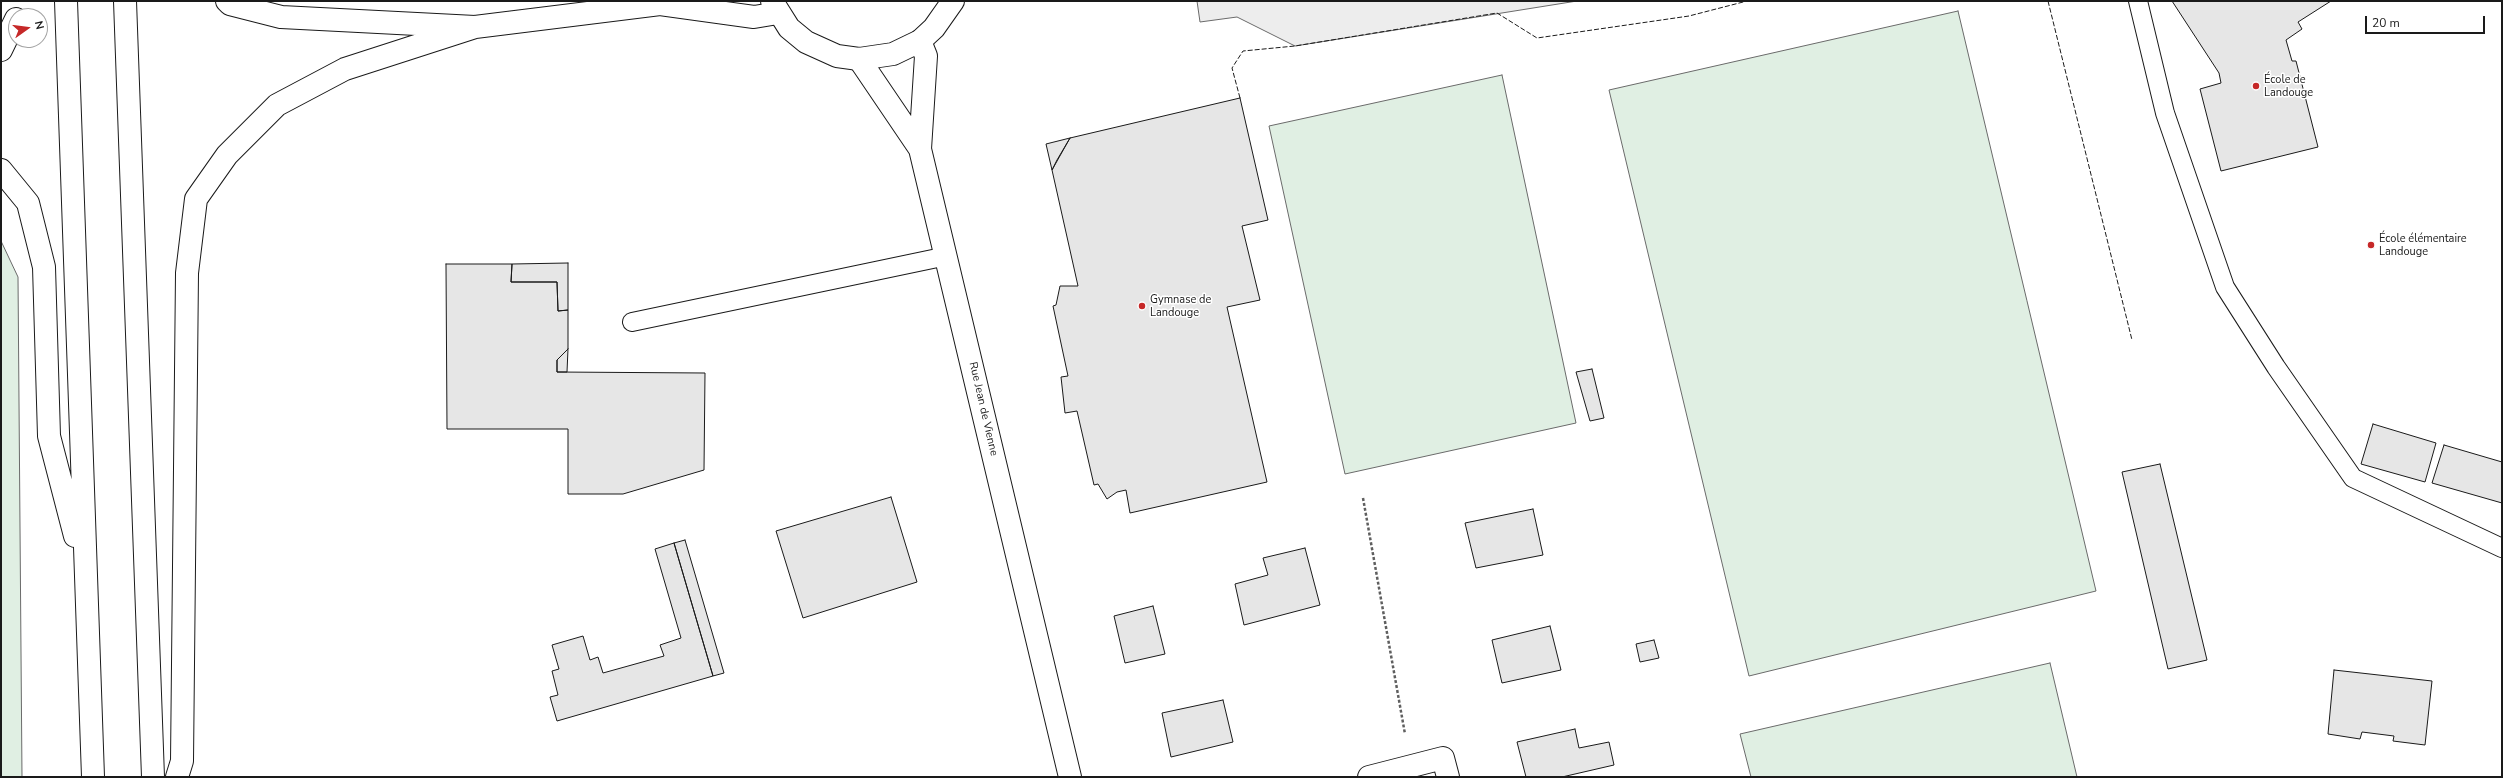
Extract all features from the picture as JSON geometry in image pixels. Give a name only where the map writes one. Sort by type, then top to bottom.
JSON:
[{"type":"main road","points":[[66,1],[93,777]]},
{"type":"main road","points":[[125,1],[153,777]]},
{"type":"main road","points":[[227,1],[230,4],[281,17],[475,27],[662,3],[754,17],[775,7],[789,28],[806,42],[837,56],[858,59],[892,54],[920,41],[934,28],[953,1]]},
{"type":"main road","points":[[177,777],[182,761],[187,273],[196,199],[227,155],[276,105],[345,69],[475,27]]},
{"type":"main road","points":[[1,50],[8,36]]},
{"type":"main road","name":"Rue Jean de Vienne","points":[[920,41],[926,56],[920,149],[947,256],[1070,777]]},
{"type":"main road","points":[[858,59],[920,149]]},
{"type":"main road","points":[[1,170],[28,203],[44,267],[49,436],[85,576]]},
{"type":"main road","points":[[1369,777],[1443,758],[1448,777]]},
{"type":"lane","points":[[2138,1],[2165,113],[2225,287],[2276,367],[2353,478],[2502,548]]},
{"type":"lane","points":[[632,322],[947,256]]},
{"type":"path","points":[[1363,498],[1411,766]]},
{"type":"green space","points":[[1958,11],[2096,591],[1749,676],[1609,90]]},
{"type":"green space","points":[[1502,75],[1576,423],[1345,474],[1269,126]]},
{"type":"green space","points":[[1,241],[18,277],[22,777],[1,777]]},
{"type":"green space","points":[[2050,663],[2077,777],[1751,777],[1740,734]]},
{"type":"shaded area","points":[[1197,1],[1577,1],[1295,46],[1237,17],[1200,22]]},
{"type":"building","name":"École de Landouge","points":[[2172,1],[2331,1],[2298,22],[2302,29],[2286,40],[2292,61],[2296,61],[2318,147],[2221,171],[2200,89],[2221,83],[2219,73]]},
{"type":"building","name":"Gymnase de Landouge","points":[[1240,98],[1268,220],[1242,226],[1260,300],[1227,307],[1267,482],[1130,513],[1126,490],[1117,492],[1107,499],[1098,484],[1094,485],[1077,411],[1065,413],[1061,377],[1068,376],[1053,306],[1056,305],[1060,286],[1078,286],[1052,170],[1070,138]]},
{"type":"building","points":[[1070,138],[1057,160],[1052,170],[1046,144]]},
{"type":"building","points":[[568,263],[568,310],[558,311],[557,282],[511,282],[512,264]]},
{"type":"building","points":[[446,264],[512,264],[511,282],[557,282],[558,311],[568,310],[568,349],[557,360],[557,372],[705,373],[704,470],[623,494],[568,494],[568,429],[447,429]]},
{"type":"building","points":[[568,349],[567,372],[557,372],[557,360]]},
{"type":"building","points":[[1592,369],[1604,418],[1590,421],[1576,372]]},
{"type":"building","points":[[2373,424],[2436,443],[2425,482],[2361,464]]},
{"type":"building","points":[[2444,445],[2502,462],[2502,503],[2432,483]]},
{"type":"building","points":[[2160,464],[2207,660],[2168,669],[2122,472]]},
{"type":"building","points":[[891,497],[917,582],[803,618],[776,531]]},
{"type":"building","points":[[1533,509],[1543,555],[1476,568],[1465,523]]},
{"type":"building","points":[[685,540],[724,673],[713,676],[674,543]]},
{"type":"building","points":[[674,543],[713,676],[557,721],[550,697],[558,695],[552,671],[559,669],[552,645],[583,636],[590,660],[598,657],[603,673],[664,656],[660,645],[681,638],[655,549]]},
{"type":"building","points":[[1305,548],[1320,605],[1244,625],[1235,584],[1268,575],[1263,558]]},
{"type":"building","points":[[1153,606],[1165,654],[1125,663],[1114,616]]},
{"type":"building","points":[[1550,626],[1561,670],[1502,683],[1492,640]]},
{"type":"building","points":[[1654,640],[1659,658],[1640,662],[1636,644]]},
{"type":"building","points":[[2334,670],[2432,681],[2425,745],[2393,741],[2394,736],[2362,732],[2360,739],[2328,734]]},
{"type":"building","points":[[1223,700],[1233,742],[1171,757],[1162,713]]},
{"type":"building","points":[[1575,729],[1579,748],[1609,742],[1614,765],[1562,777],[1526,777],[1517,742]]},
{"type":"fence","points":[[1240,98],[1232,68],[1243,51],[1295,46],[1497,13],[1537,38],[1689,16],[1747,1]]},
{"type":"fence","points":[[2048,1],[2132,340]]},
{"type":"place","name":"École de Landouge","points":[[2256,86]]},
{"type":"place","name":"École élémentaire Landouge","points":[[2371,245]]},
{"type":"place","name":"Gymnase de Landouge","points":[[1142,306]]}]
